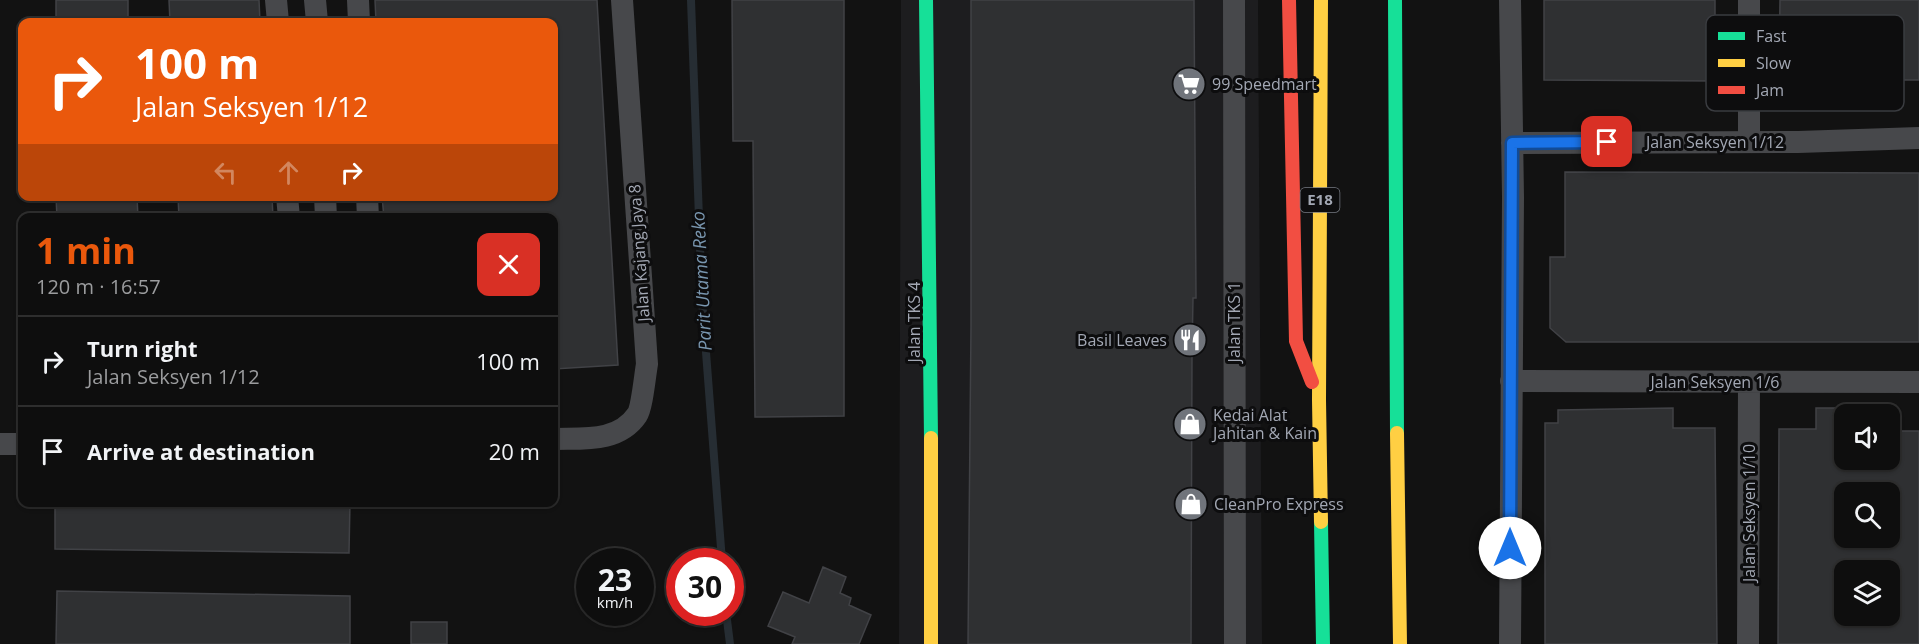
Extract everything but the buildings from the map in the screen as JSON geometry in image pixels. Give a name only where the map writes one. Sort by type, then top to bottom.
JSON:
[{"type":"main road","name":"Jalan TKS 4","points":[[926,0],[931,308],[931,644]]},
{"type":"main road","points":[[1289,0],[1296,340],[1319,400]]},
{"type":"main road","name":"E18","points":[[1321,0],[1319,400],[1323,644]]},
{"type":"main road","points":[[1395,0],[1400,644]]},
{"type":"street","points":[[276,0],[278,18]]},
{"type":"street","points":[[315,0],[316,18]]},
{"type":"street","points":[[358,0],[359,18]]},
{"type":"street","name":"Jalan Kajang Jaya 8","points":[[558,439],[607,437],[626,426],[638,414],[647,364],[622,0]]},
{"type":"street","name":"Jalan TKS 1","points":[[1234,0],[1235,644]]},
{"type":"street","points":[[1510,0],[1512,143],[1510,644]]},
{"type":"street","points":[[1749,111],[1749,142]]},
{"type":"street","name":"Jalan Seksyen 1/12","points":[[1512,143],[1749,142],[1919,138]]},
{"type":"street","name":"Jalan Seksyen 1/6","points":[[1511,381],[1919,382]]},
{"type":"street","name":"Jalan Seksyen 1/10","points":[[1748,644],[1749,382]]},
{"type":"street","points":[[0,444],[18,444]]},
{"type":"shaded area","points":[[901,0],[1258,0],[1262,644],[899,644]]},
{"type":"waterway","name":"Parit Utama Reko","points":[[691,0],[702,300],[721,548]]},
{"type":"waterway","name":"Parit Utama Reko","points":[[728,626],[730,644]]},
{"type":"traffic: fast","points":[[926,0],[931,438]]},
{"type":"traffic: fast","points":[[1395,0],[1397,433]]},
{"type":"traffic: fast","points":[[1321,522],[1323,644]]},
{"type":"traffic: slow","points":[[1321,0],[1319,400],[1321,522]]},
{"type":"traffic: slow","points":[[1397,433],[1400,644]]},
{"type":"traffic: slow","points":[[931,438],[931,644]]},
{"type":"traffic: jam","points":[[1289,0],[1296,341],[1312,382]]},
{"type":"place","name":"99 Speedmart","points":[[1189,84]]},
{"type":"place","name":"Basil Leaves","points":[[1190,340]]},
{"type":"place","name":"Kedai Alat Jahitan & Kain","points":[[1190,424]]},
{"type":"place","name":"CleanPro Express","points":[[1191,504]]},
{"type":"route","points":[[1510,548],[1512,143],[1607,142]]}]
